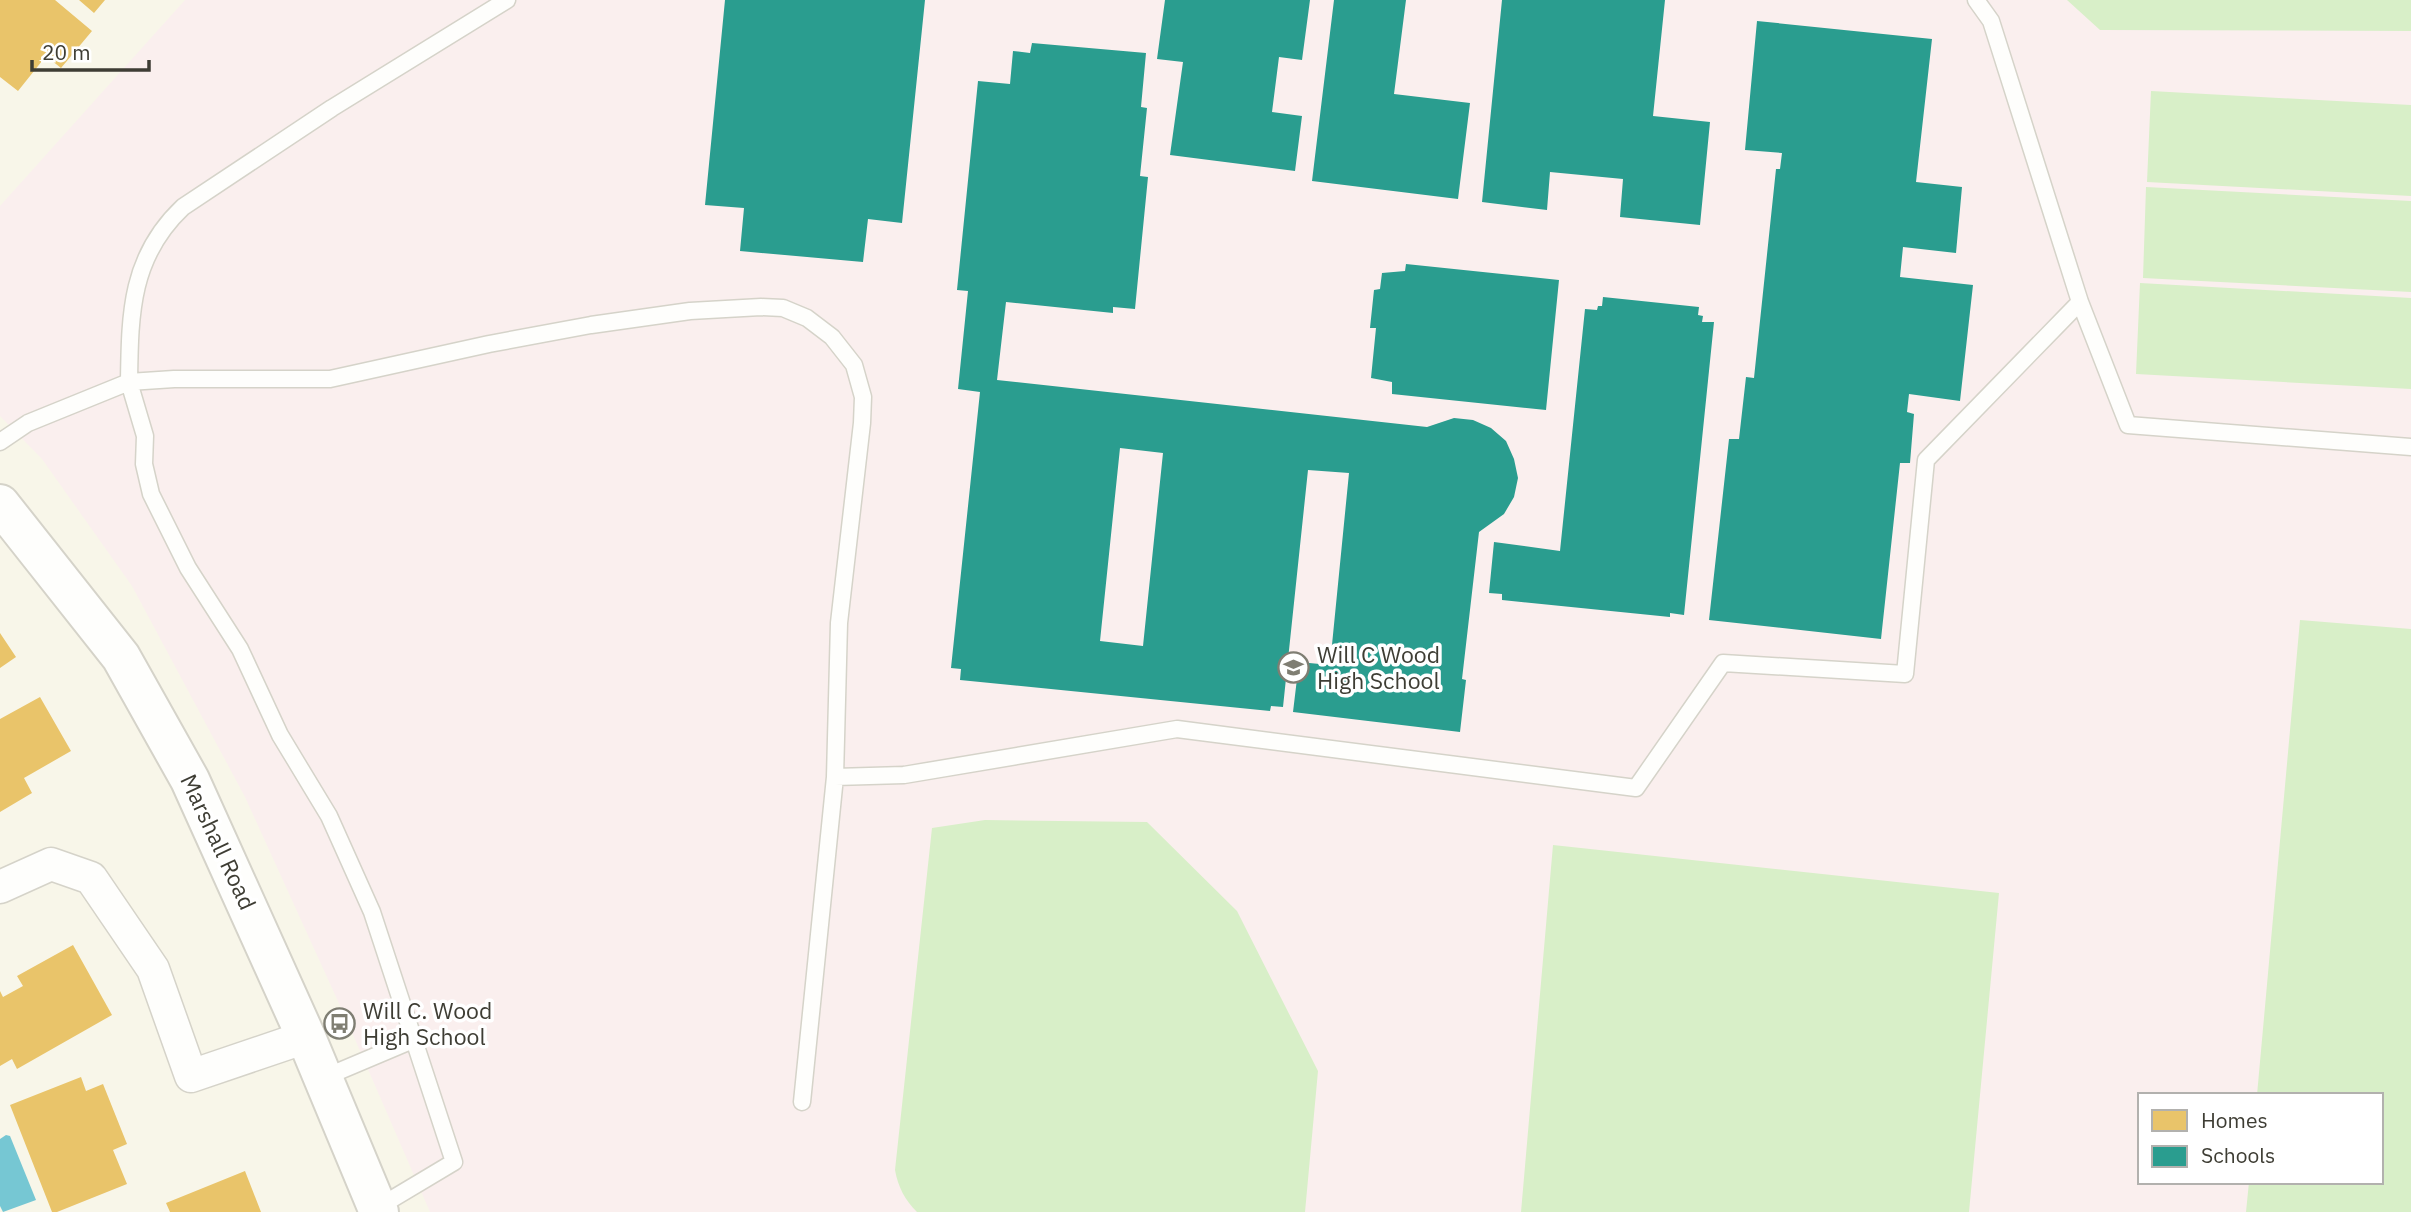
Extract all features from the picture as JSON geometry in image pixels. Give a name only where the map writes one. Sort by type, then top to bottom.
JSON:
[{"type":"street","name":"Marshall Road","points":[[0,505],[121,657],[190,780],[306,1037],[378,1210]]},
{"type":"street","points":[[0,887],[51,864],[91,878],[153,970],[191,1076],[306,1037]]},
{"type":"lane","points":[[378,1210],[454,1161],[372,912],[329,816],[280,735],[240,649],[188,568],[151,494],[144,464],[145,436],[129,382],[133,302],[139,275],[152,246],[166,223],[183,207],[332,108],[508,0]]},
{"type":"lane","points":[[1976,0],[1991,21],[2080,302],[2128,425],[2411,447]]},
{"type":"lane","points":[[835,777],[904,775],[1177,729],[1636,788],[1723,663],[1905,674],[1926,460],[2080,302]]},
{"type":"lane","points":[[0,442],[28,422],[129,382],[174,379],[330,379],[489,344],[690,311],[738,307],[783,308],[807,318],[832,337],[854,365],[863,397],[839,623],[835,777],[802,1102]]},
{"type":"lane","points":[[323,1078],[413,1040]]},
{"type":"shaded area","name":"Will C Wood High School","points":[[185,0],[2411,0],[2411,1212],[430,1212],[245,797],[132,586],[42,459],[0,416],[0,206]]},
{"type":"green space","points":[[2067,0],[2411,0],[2411,31],[2100,30]]},
{"type":"green space","points":[[2151,91],[2411,105],[2411,196],[2147,182]]},
{"type":"green space","points":[[2146,187],[2411,201],[2411,292],[2143,278]]},
{"type":"green space","points":[[2140,283],[2411,298],[2411,389],[2136,374]]},
{"type":"green space","points":[[2300,620],[2411,629],[2411,1212],[2246,1212],[2249,1184],[2383,1184],[2383,1093],[2257,1093]]},
{"type":"green space","points":[[985,820],[1147,822],[1237,911],[1318,1071],[1305,1212],[917,1212],[900,1188],[895,1170],[932,828]]},
{"type":"green space","points":[[1553,845],[1999,893],[1969,1212],[1521,1212]]},
{"type":"water","points":[[6,1135],[10,1136],[36,1200],[3,1212],[0,1206],[0,1139]]},
{"type":"building: Homes","points":[[0,0],[55,0],[92,31],[61,68],[46,56],[18,91],[0,77]]},
{"type":"building: Homes","points":[[79,0],[105,0],[94,13]]},
{"type":"building: Homes","points":[[0,633],[16,657],[0,668]]},
{"type":"building: Homes","points":[[40,697],[71,751],[24,778],[32,793],[0,812],[0,719]]},
{"type":"building: Homes","points":[[73,945],[112,1015],[17,1069],[12,1059],[0,1066],[0,991],[3,997],[23,986],[17,976]]},
{"type":"building: Homes","points":[[81,1077],[86,1091],[103,1084],[127,1144],[113,1150],[127,1184],[52,1212],[10,1105]]},
{"type":"building: Homes","points":[[245,1171],[261,1212],[170,1212],[166,1203]]},
{"type":"building: Schools","points":[[725,0],[925,0],[902,223],[868,219],[863,262],[740,251],[744,208],[705,205]]},
{"type":"building: Schools","points":[[1165,0],[1310,0],[1302,60],[1279,57],[1272,112],[1302,116],[1295,171],[1170,155],[1183,62],[1157,59]]},
{"type":"building: Schools","points":[[1334,0],[1406,0],[1394,94],[1470,103],[1458,199],[1312,181]]},
{"type":"building: Schools","points":[[1502,0],[1665,0],[1653,116],[1710,122],[1700,225],[1620,217],[1623,179],[1550,172],[1547,210],[1482,202]]},
{"type":"building: Schools","points":[[1757,21],[1932,39],[1916,182],[1962,187],[1956,253],[1903,247],[1900,277],[1973,285],[1960,401],[1909,394],[1907,412],[1914,414],[1910,463],[1900,463],[1881,639],[1709,620],[1729,439],[1739,439],[1746,377],[1754,378],[1776,169],[1780,169],[1782,153],[1745,150]]},
{"type":"building: Schools","points":[[1032,43],[1146,53],[1141,107],[1147,108],[1140,176],[1148,177],[1135,309],[1113,307],[1113,313],[1006,302],[997,380],[1427,427],[1454,418],[1473,420],[1491,428],[1506,441],[1518,478],[1514,497],[1504,514],[1479,532],[1462,679],[1466,680],[1460,732],[1293,712],[1299,662],[1330,665],[1349,473],[1308,470],[1283,707],[1271,706],[1270,711],[960,680],[961,669],[951,668],[980,392],[958,389],[968,291],[957,290],[978,81],[1010,84],[1013,51],[1030,53]],"holes":[[[1120,448],[1163,453],[1143,646],[1100,641]]]},
{"type":"building: Schools","points":[[1406,264],[1559,280],[1546,410],[1392,394],[1392,382],[1371,378],[1376,328],[1370,328],[1374,290],[1380,289],[1382,273],[1405,271]]},
{"type":"building: Schools","points":[[1603,297],[1699,307],[1698,315],[1703,316],[1702,322],[1714,322],[1684,615],[1670,613],[1670,617],[1502,600],[1502,594],[1489,593],[1494,542],[1560,551],[1585,309],[1597,310],[1598,306],[1602,306]]},
{"type":"place","name":"Will C Wood High School","points":[[1294,668]]},
{"type":"place","name":"Will C. Wood High School","points":[[340,1024]]}]
